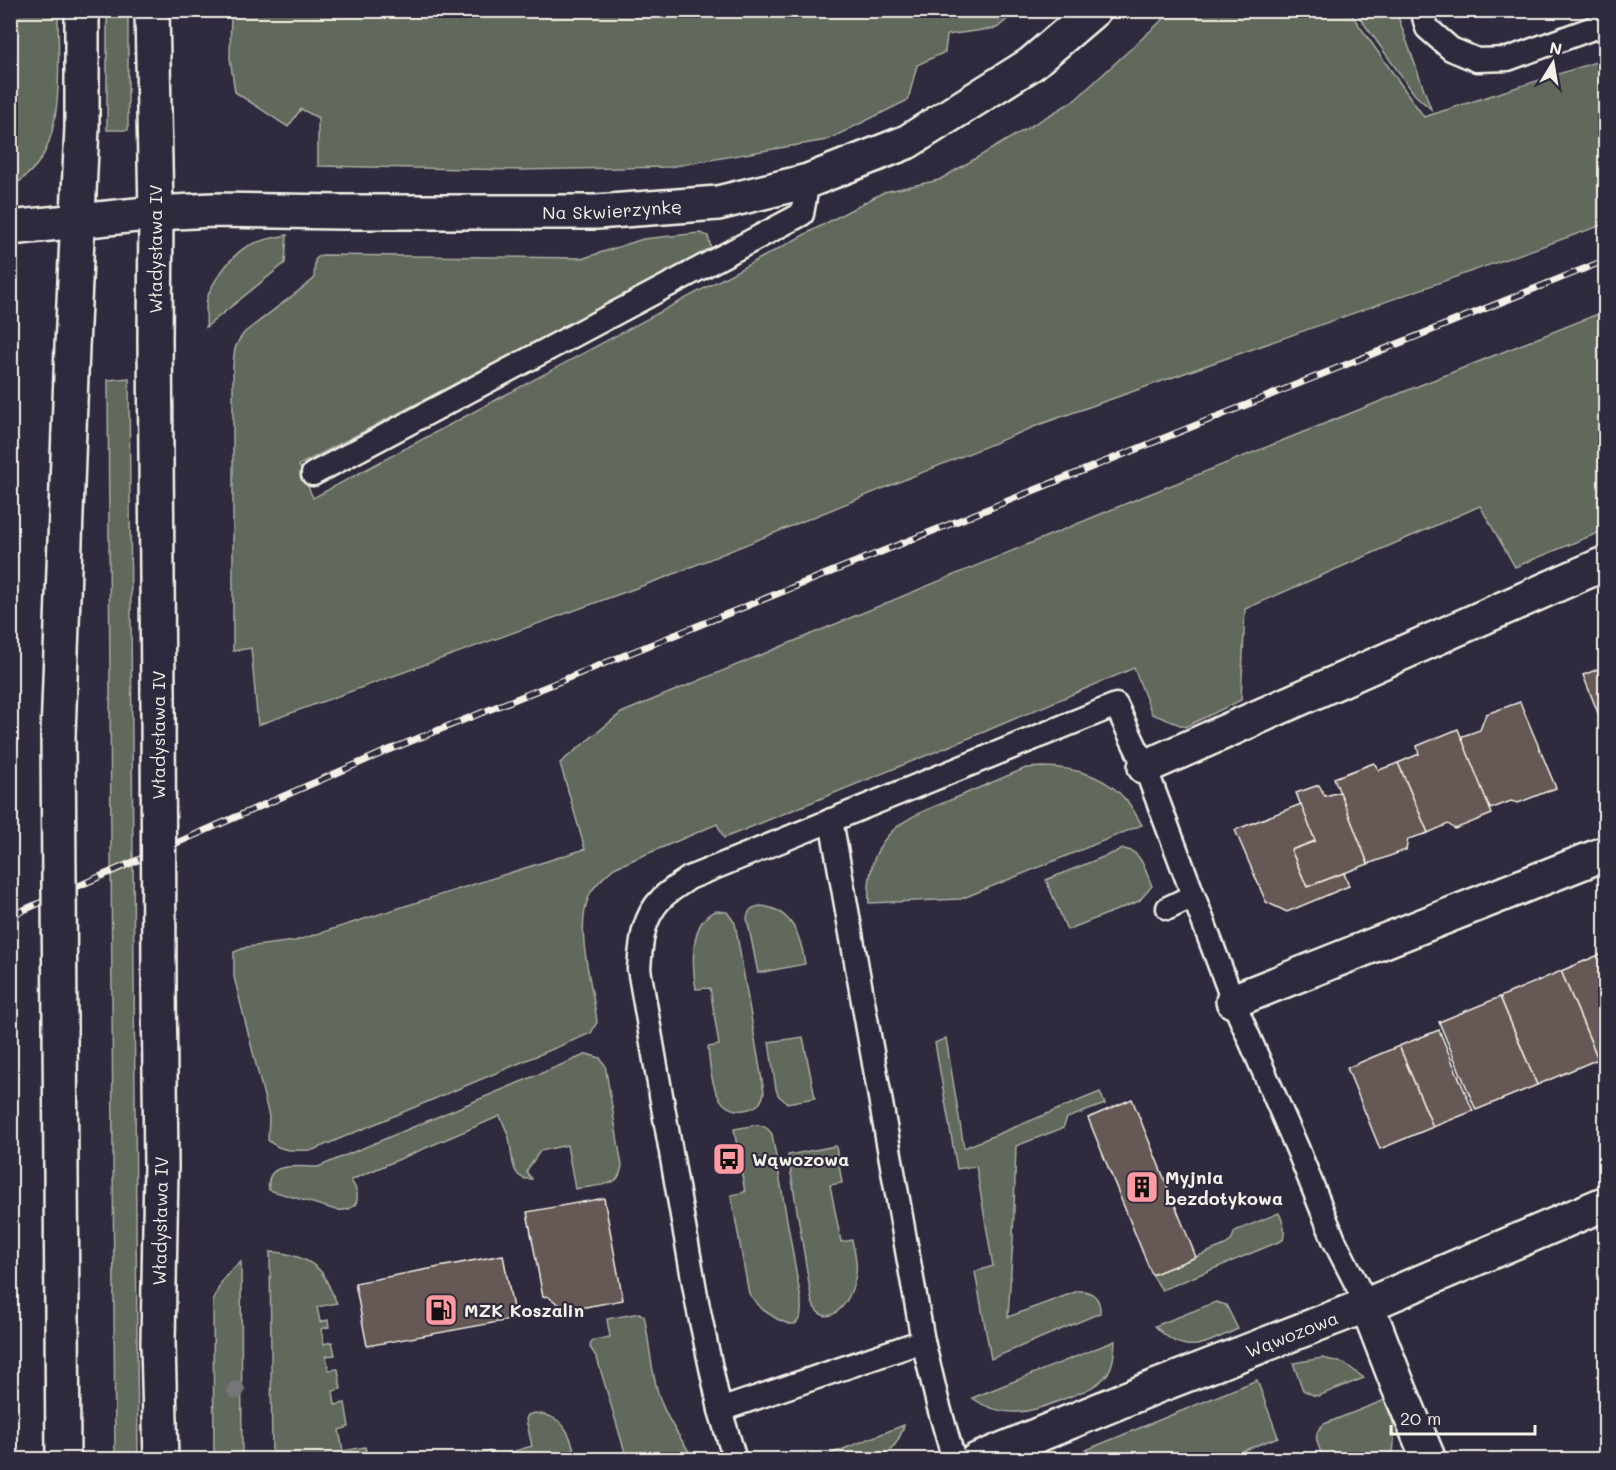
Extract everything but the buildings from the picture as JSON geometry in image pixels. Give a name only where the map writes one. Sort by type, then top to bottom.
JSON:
[{"type":"street","points":[[63,1460],[58,735],[72,347],[79,220],[82,10]]},
{"type":"street","name":"Władysława IV","points":[[152,10],[156,213],[161,1201],[158,1343],[161,1460]]},
{"type":"street","name":"Na Skwierzynkę","points":[[79,220],[213,210],[596,212],[718,203],[808,181],[907,142],[1031,64],[1094,10]]},
{"type":"street","points":[[10,228],[79,220]]},
{"type":"street","points":[[1145,767],[1605,563]]},
{"type":"street","points":[[1233,1001],[1605,853]]},
{"type":"street","name":"Wąwozowa","points":[[977,1460],[1155,1387],[1367,1305],[1605,1203]]},
{"type":"street","points":[[1367,1305],[1429,1460]]},
{"type":"lane","points":[[1422,10],[1427,28],[1451,50],[1478,60],[1508,59],[1596,27],[1605,17]]},
{"type":"lane","points":[[314,474],[802,214],[808,181]]},
{"type":"lane","points":[[735,1460],[720,1410],[698,1307],[639,969],[641,937],[648,916],[662,897],[689,878],[1116,705],[1145,767],[1233,1001],[1298,1150],[1334,1240],[1367,1305]]},
{"type":"lane","points":[[831,820],[923,1341],[954,1460]]},
{"type":"lane","points":[[1168,908],[1194,896]]},
{"type":"lane","points":[[720,1410],[923,1341]]},
{"type":"green space","points":[[11,10],[58,11],[59,67],[56,107],[48,143],[41,159],[11,188]]},
{"type":"green space","points":[[231,10],[1017,11],[997,28],[947,35],[945,52],[917,65],[908,100],[827,140],[669,167],[520,170],[318,166],[318,118],[301,109],[288,127],[235,92],[230,58]]},
{"type":"green space","points":[[107,11],[128,11],[128,130],[107,130]]},
{"type":"green space","points":[[1172,11],[1349,11],[1424,117],[1605,59],[1605,224],[1041,424],[664,578],[258,725],[251,648],[233,651],[233,367],[235,348],[245,332],[314,279],[315,260],[319,256],[584,258],[643,239],[700,233],[708,236],[711,248],[299,465],[313,498],[884,192],[939,180],[1075,100]]},
{"type":"green space","points":[[1355,11],[1396,11],[1431,109],[1415,95]]},
{"type":"green space","points":[[287,235],[285,263],[206,327],[206,302],[209,293],[229,263],[240,251],[251,245]]},
{"type":"green space","points":[[1605,311],[1605,530],[1515,567],[1480,506],[1245,609],[1241,700],[1185,727],[1152,714],[1134,668],[724,838],[717,824],[614,868],[594,888],[585,910],[584,942],[597,1022],[591,1033],[313,1150],[284,1149],[268,1140],[269,1116],[234,977],[234,952],[247,947],[295,941],[585,849],[560,763],[621,713],[1137,499]]},
{"type":"green space","points":[[129,378],[138,1459],[115,1460],[108,380]]},
{"type":"green space","points":[[1042,767],[1077,771],[1099,779],[1119,792],[1142,825],[961,899],[869,903],[869,884],[877,851],[894,829],[930,808],[1026,768]]},
{"type":"green space","points":[[1123,849],[1139,857],[1152,886],[1139,901],[1067,930],[1046,880]]},
{"type":"green space","points":[[761,906],[772,908],[780,913],[793,926],[801,944],[805,964],[758,973],[747,918],[751,909]]},
{"type":"green space","points":[[716,911],[727,912],[735,923],[764,1092],[760,1103],[749,1109],[737,1110],[728,1107],[716,1091],[712,1080],[708,1047],[719,1045],[710,988],[696,989],[694,945],[701,924],[707,916]]},
{"type":"green space","points":[[803,1037],[815,1098],[787,1103],[778,1095],[776,1089],[769,1042]]},
{"type":"green space","points":[[946,1038],[964,1148],[1100,1092],[1105,1104],[1067,1118],[1063,1128],[1016,1146],[1008,1317],[1078,1291],[1095,1296],[1099,1303],[1100,1313],[991,1359],[975,1272],[993,1266],[976,1166],[957,1169],[935,1043]]},
{"type":"green space","points":[[587,1054],[600,1058],[605,1065],[622,1166],[618,1177],[612,1182],[575,1189],[567,1145],[540,1151],[527,1170],[532,1179],[519,1176],[513,1165],[509,1138],[500,1116],[351,1180],[357,1199],[356,1203],[348,1209],[336,1210],[269,1190],[269,1180],[272,1174],[284,1167],[318,1167]]},
{"type":"green space","points":[[756,1125],[765,1127],[772,1134],[801,1300],[800,1316],[795,1324],[777,1319],[763,1310],[749,1294],[731,1195],[745,1192],[734,1129]]},
{"type":"green space","points":[[836,1146],[842,1183],[830,1185],[841,1242],[852,1240],[856,1269],[853,1286],[844,1305],[837,1312],[825,1316],[812,1302],[788,1155]]},
{"type":"green space","points":[[1279,1213],[1284,1226],[1283,1240],[1162,1290],[1152,1275],[1225,1245],[1231,1241],[1235,1231]]},
{"type":"green space","points":[[270,1252],[298,1257],[312,1264],[322,1273],[337,1303],[317,1307],[320,1322],[328,1320],[329,1327],[321,1329],[324,1344],[332,1342],[335,1355],[326,1356],[329,1370],[338,1369],[341,1389],[333,1391],[335,1405],[345,1403],[349,1427],[339,1430],[343,1451],[365,1447],[368,1458],[392,1454],[403,1456],[406,1459],[272,1459]]},
{"type":"green space","points":[[241,1262],[242,1459],[214,1459],[213,1302],[223,1279]]},
{"type":"green space","points":[[1216,1302],[1226,1305],[1238,1329],[1205,1343],[1186,1345],[1166,1336],[1155,1326]]},
{"type":"green space","points":[[639,1313],[644,1316],[654,1376],[662,1405],[694,1459],[627,1459],[597,1358],[590,1347],[594,1340],[610,1337],[607,1319]]},
{"type":"green space","points":[[1115,1341],[1113,1362],[1108,1373],[1095,1385],[1080,1393],[1020,1412],[997,1410],[972,1398]]},
{"type":"green space","points":[[1322,1358],[1344,1363],[1364,1378],[1318,1396],[1313,1395],[1303,1390],[1293,1363]]},
{"type":"green space","points":[[1257,1380],[1278,1437],[1222,1459],[1064,1459]]},
{"type":"green space","points":[[1385,1400],[1394,1429],[1392,1459],[1324,1459],[1318,1445],[1317,1432],[1324,1424]]},
{"type":"green space","points":[[535,1413],[554,1418],[565,1427],[577,1459],[461,1459],[490,1451],[494,1457],[532,1446],[526,1419],[528,1415]]},
{"type":"green space","points":[[904,1425],[895,1444],[881,1459],[818,1459]]},
{"type":"railway","points":[[10,916],[389,750],[1606,260]]},
{"type":"place","name":"Wąwozowa","points":[[729,1159]]},
{"type":"place","name":"Myjnia bezdotykowa","points":[[1142,1187]]},
{"type":"place","name":"MZK Koszalin","points":[[441,1310]]}]
